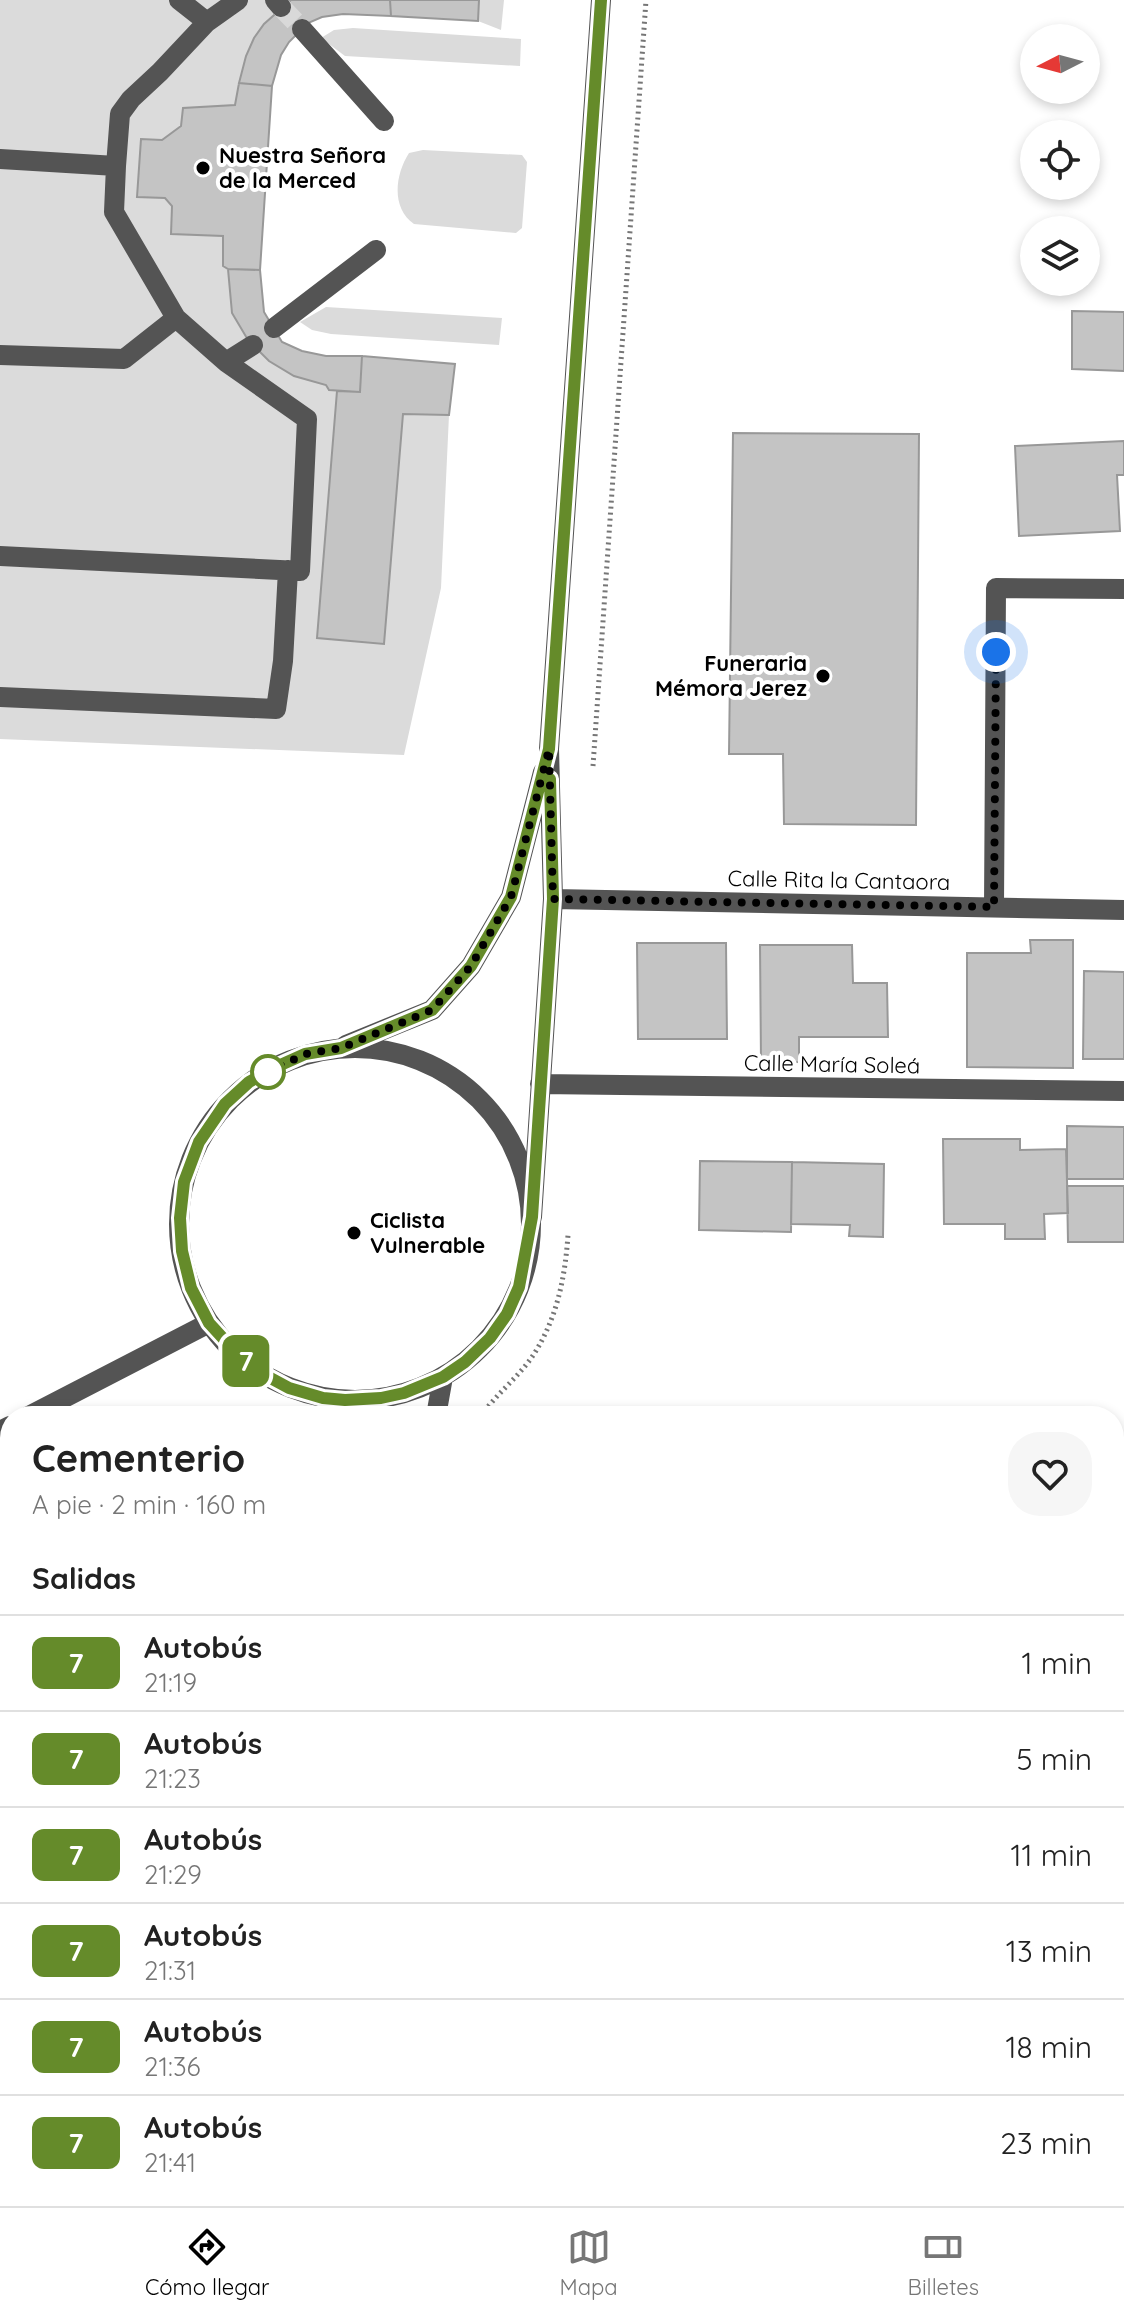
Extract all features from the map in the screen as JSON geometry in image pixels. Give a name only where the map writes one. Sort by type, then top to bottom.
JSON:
[{"type":"street","points":[[179,0],[207,22]]},
{"type":"street","points":[[0,556],[300,571],[307,419],[226,362],[176,318],[114,212],[120,114],[207,22],[238,0]]},
{"type":"street","points":[[329,1406],[345,1400],[404,1393],[443,1377],[465,1362],[490,1338],[507,1314],[519,1287],[532,1217],[553,899],[549,749],[601,0]]},
{"type":"street","points":[[302,29],[384,121]]},
{"type":"street","points":[[0,159],[116,166]]},
{"type":"street","points":[[274,328],[376,250]]},
{"type":"street","points":[[0,355],[124,359],[176,318]]},
{"type":"street","points":[[226,362],[253,345]]},
{"type":"street","points":[[0,697],[276,709],[283,661],[288,570]]},
{"type":"street","points":[[994,907],[996,588],[1124,589]]},
{"type":"street","points":[[341,1048],[432,1010],[471,966],[511,897],[549,749]]},
{"type":"street","name":"Calle Rita la Cantaora","points":[[553,899],[1124,910]]},
{"type":"street","points":[[324,1406],[263,1374],[226,1344],[209,1323],[191,1288],[181,1240],[184,1182],[199,1142],[225,1104],[249,1082],[305,1054],[341,1048],[389,1050],[429,1063],[465,1086],[499,1122],[520,1162],[532,1217]]},
{"type":"street","name":"Calle María Soleá","points":[[540,1084],[1124,1091]]},
{"type":"street","points":[[48,1406],[209,1323]]},
{"type":"street","points":[[438,1406],[443,1377]]},
{"type":"path","points":[[592,772],[646,0]]},
{"type":"path","points":[[488,1406],[533,1356],[554,1317],[566,1269],[568,1232]]},
{"type":"shaded area","points":[[0,0],[504,0],[501,30],[478,21],[343,14],[322,17],[308,23],[289,42],[281,55],[272,86],[260,270],[264,312],[282,341],[302,351],[326,356],[455,364],[449,415],[441,588],[404,755],[0,739]]},
{"type":"shaded area","points":[[353,28],[521,39],[520,66],[345,56],[321,38],[334,30]]},
{"type":"shaded area","points":[[423,150],[522,155],[527,162],[522,228],[516,233],[414,224],[402,209],[398,181],[409,153]]},
{"type":"shaded area","points":[[326,307],[502,318],[499,345],[331,334],[312,330],[300,322]]},
{"type":"building","points":[[291,0],[390,0],[391,16],[343,14],[308,23],[281,55],[272,86],[239,83],[254,38],[264,24]]},
{"type":"building","points":[[390,0],[479,0],[478,21],[391,16]]},
{"type":"building","name":"Nuestra Señora de la Merced","points":[[239,83],[272,86],[260,270],[228,269],[223,266],[223,236],[171,234],[172,206],[165,198],[137,197],[141,139],[162,140],[181,126],[183,108],[235,105]]},
{"type":"building","points":[[228,269],[260,270],[264,312],[282,342],[302,351],[326,356],[362,356],[360,392],[329,390],[326,385],[294,376],[269,361],[248,340],[232,313]]},
{"type":"building","points":[[1072,311],[1124,312],[1124,371],[1072,369]]},
{"type":"building","points":[[362,356],[455,364],[449,415],[403,414],[384,644],[317,638],[337,391],[360,392]]},
{"type":"building","name":"Funeraria Mémora Jerez","points":[[733,433],[919,434],[916,825],[784,824],[783,754],[729,754]]},
{"type":"building","points":[[1124,441],[1124,475],[1117,475],[1120,531],[1019,536],[1015,446]]},
{"type":"building","points":[[1030,940],[1073,940],[1073,1068],[967,1067],[967,953],[1031,953]]},
{"type":"building","points":[[637,943],[726,943],[727,1039],[638,1039]]},
{"type":"building","points":[[760,945],[852,945],[853,983],[887,983],[888,1037],[799,1037],[799,1062],[761,1063]]},
{"type":"building","points":[[1084,971],[1124,972],[1124,1059],[1083,1059]]},
{"type":"building","points":[[1067,1126],[1124,1127],[1124,1179],[1067,1179]]},
{"type":"building","points":[[943,1139],[1020,1139],[1020,1150],[1066,1149],[1068,1213],[1044,1214],[1045,1239],[1005,1239],[1005,1224],[944,1224]]},
{"type":"building","points":[[700,1161],[792,1162],[791,1232],[699,1230]]},
{"type":"building","points":[[792,1162],[884,1164],[883,1237],[849,1236],[850,1225],[791,1224]]},
{"type":"building","points":[[1067,1186],[1124,1186],[1124,1242],[1068,1242]]},
{"type":"tunnel","points":[[281,7],[302,29]]},
{"type":"bus line","name":"7","points":[[550,779],[553,899],[532,1217],[519,1287],[507,1314],[490,1338],[465,1362],[443,1377],[404,1393],[381,1398],[323,1398],[289,1388],[263,1374],[226,1344],[209,1323],[191,1288],[182,1251],[180,1218],[184,1182],[199,1142],[225,1104],[249,1082],[305,1054],[341,1048],[432,1010],[471,966],[511,897],[549,749],[601,0]]},
{"type":"place","name":"Nuestra Señora de la Merced","points":[[203,168]]},
{"type":"place","name":"Funeraria Mémora Jerez","points":[[823,676]]},
{"type":"place","name":"Ciclista Vulnerable","points":[[354,1233]]},
{"type":"route","points":[[268,1072],[305,1054],[341,1048],[432,1010],[471,966],[511,897],[549,749],[553,899],[994,907],[996,652]]}]
